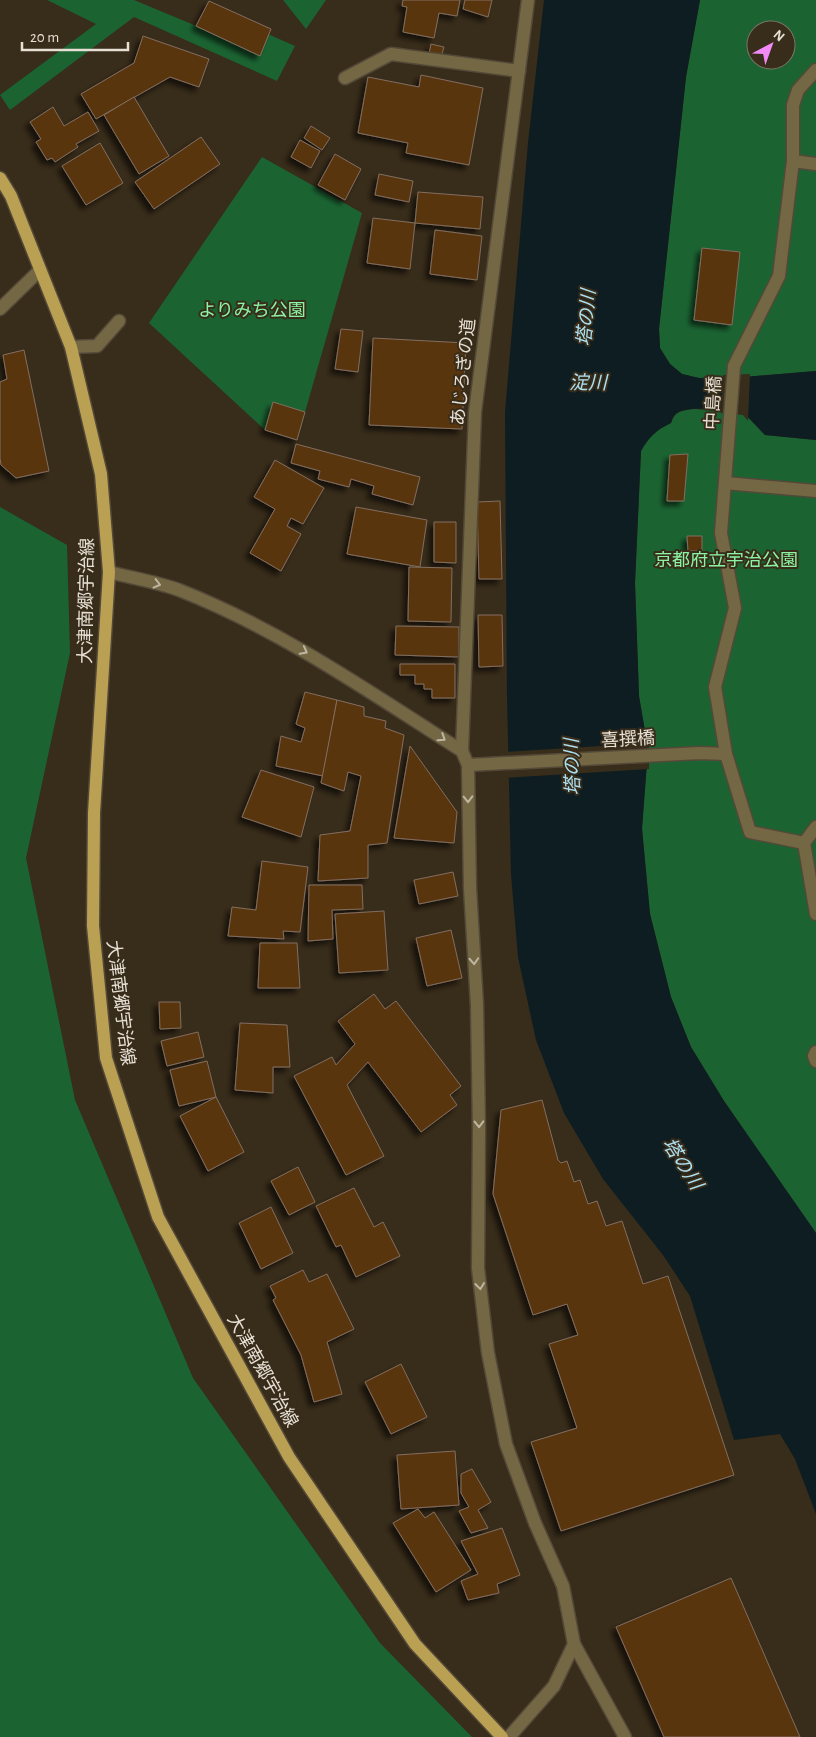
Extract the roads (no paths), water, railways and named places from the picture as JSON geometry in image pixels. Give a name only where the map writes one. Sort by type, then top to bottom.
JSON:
[{"type":"main road","name":"大津南郷宇治線","points":[[0,178],[11,196],[71,347],[101,474],[108,539],[109,572],[94,813],[93,926],[106,1058],[158,1217],[289,1457],[415,1644],[502,1737]]},
{"type":"street","name":"あじろぎの道","points":[[462,751],[476,412],[528,0]]},
{"type":"street","points":[[345,78],[391,54],[519,71]]},
{"type":"street","points":[[816,70],[798,90],[793,105],[794,160],[816,164]]},
{"type":"street","name":"中島橋","points":[[794,160],[779,276],[734,366],[722,533],[735,608],[715,687],[726,754],[750,832],[804,843]]},
{"type":"street","points":[[0,309],[40,270]]},
{"type":"street","points":[[71,347],[97,346],[119,321]]},
{"type":"street","points":[[725,483],[816,491]]},
{"type":"street","points":[[109,572],[178,590],[234,615],[310,654],[462,751],[468,765],[470,888],[477,1005],[479,1278],[488,1353],[506,1444],[535,1523],[563,1586],[574,1644],[625,1737]]},
{"type":"street","name":"喜撰橋","points":[[468,765],[499,765],[700,753],[726,754]]},
{"type":"street","points":[[816,827],[804,843],[816,914]]},
{"type":"street","points":[[816,1052],[814,1056],[816,1061]]},
{"type":"street","points":[[508,1737],[554,1686],[574,1644]]},
{"type":"water","name":"淀川","points":[[544,0],[700,0],[686,77],[659,329],[660,348],[670,364],[682,374],[699,378],[744,377],[816,371],[816,440],[765,435],[744,413],[707,409],[679,412],[673,417],[671,423],[661,428],[650,438],[641,451],[635,583],[639,696],[648,749],[642,829],[650,914],[671,997],[691,1047],[724,1101],[816,1233],[816,1514],[795,1459],[780,1434],[734,1440],[690,1296],[663,1255],[603,1179],[564,1113],[536,1040],[518,957],[511,874],[507,696],[505,412],[528,143]]},
{"type":"park label","name":"よりみち公園","points":[[252,311]]},
{"type":"park label","name":"京都府立宇治公園","points":[[726,561]]},
{"type":"water label","name":"塔の川","points":[[587,318]]},
{"type":"water label","name":"塔の川","points":[[573,767]]},
{"type":"water label","name":"塔の川","points":[[682,1164]]}]
